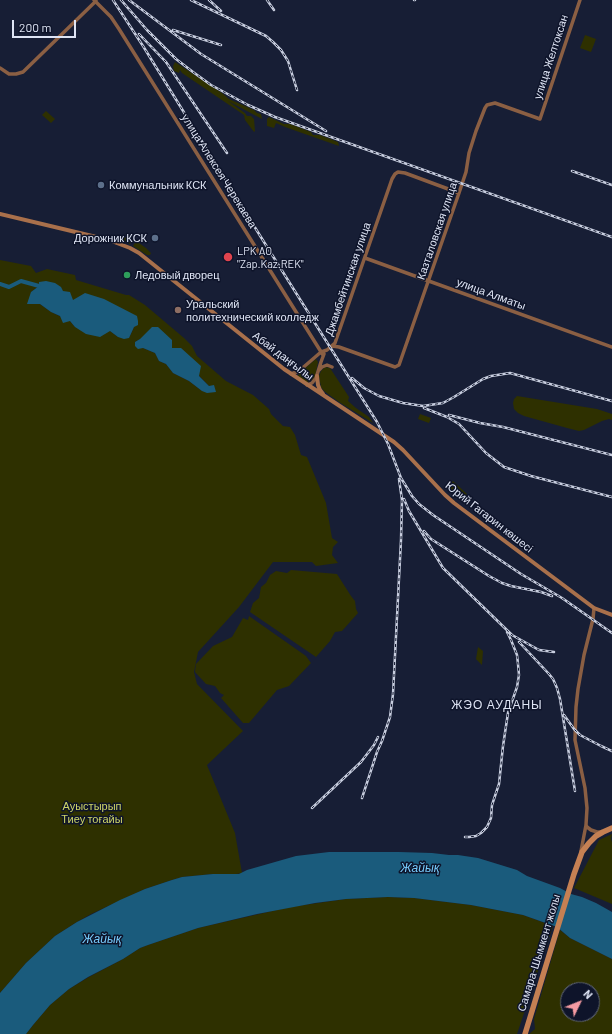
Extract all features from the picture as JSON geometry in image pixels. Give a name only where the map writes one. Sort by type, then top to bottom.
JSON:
[{"type":"highway","name":"Самара-Шымкент жолы","points":[[525,1034],[579,860],[584,849],[589,843],[602,832],[612,828]]},
{"type":"main road","name":"Абай даңғылы","points":[[0,214],[99,237],[130,248],[148,260],[291,374],[324,396]]},
{"type":"main road","points":[[317,376],[320,390],[324,396]]},
{"type":"main road","name":"Юрий Гагарин көшесі","points":[[324,396],[406,448],[441,489],[455,501],[587,600],[612,613]]},
{"type":"main road","name":"Юрий Гагарин көшесі","points":[[389,437],[450,500],[594,608],[612,613]]},
{"type":"street","name":"улица Желтоксан","points":[[495,103],[540,119],[580,0]]},
{"type":"street","points":[[0,68],[10,74],[20,74],[95,1]]},
{"type":"street","name":"улица Алексея Черекаева","points":[[95,1],[111,17],[119,29],[322,354]]},
{"type":"street","name":"Казталовская улица","points":[[332,346],[339,347],[395,367],[398,366],[466,172],[469,153],[481,115],[487,105],[495,103]]},
{"type":"street","name":"Джамбейтинская улица","points":[[291,374],[299,371],[322,354],[332,346],[336,340],[392,179],[396,173],[400,172],[459,193]]},
{"type":"street","name":"улица Алматы","points":[[364,258],[612,347]]},
{"type":"street","points":[[308,385],[312,383],[317,376],[322,354]]},
{"type":"street","points":[[318,371],[324,365],[332,367]]},
{"type":"street","points":[[579,860],[586,825],[587,808],[585,788],[575,740],[575,731],[578,689],[594,608]]},
{"type":"street","points":[[586,825],[591,830],[602,832]]},
{"type":"green space","points":[[585,35],[596,39],[591,52],[580,48]]},
{"type":"green space","points":[[175,62],[229,99],[261,114],[262,119],[228,101],[247,116],[251,116],[254,119],[255,131],[254,132],[245,120],[244,115],[182,73],[180,70],[179,73],[174,71],[173,66]]},
{"type":"green space","points":[[46,111],[55,119],[51,123],[42,115]]},
{"type":"green space","points":[[269,117],[284,124],[290,124],[311,132],[313,135],[320,135],[338,142],[339,146],[276,123],[274,128],[267,126],[267,119]]},
{"type":"green space","points":[[119,235],[133,240],[130,244],[117,239]]},
{"type":"green space","points":[[136,241],[151,253],[150,255],[147,255],[133,246]]},
{"type":"green space","name":"Ауыстырып Тиеу тоғайы","points":[[0,260],[31,266],[36,273],[47,269],[75,275],[76,280],[129,295],[145,305],[184,338],[192,346],[197,356],[226,381],[253,395],[269,409],[271,414],[283,426],[290,427],[295,435],[301,455],[307,457],[326,503],[332,538],[338,542],[333,547],[332,555],[338,563],[316,566],[312,562],[273,562],[239,607],[198,652],[194,672],[197,684],[243,731],[207,765],[235,833],[242,873],[182,877],[145,889],[91,914],[55,936],[26,963],[0,993]],"holes":[[[39,286],[63,291],[73,300],[134,327],[129,338],[118,337],[110,331],[75,327],[70,321],[51,312],[40,304],[31,292]],[[140,339],[172,348],[209,386],[202,391],[189,381],[173,373],[166,364],[159,361],[155,353],[143,348],[135,342]]]},
{"type":"green space","points":[[316,359],[318,362],[315,377],[309,382],[299,378],[299,373]]},
{"type":"green space","points":[[325,367],[330,368],[349,397],[348,401],[369,417],[373,423],[324,391],[321,387],[319,376]]},
{"type":"green space","points":[[517,396],[597,409],[612,414],[612,420],[609,419],[602,421],[579,431],[567,428],[518,413],[514,409],[513,403]]},
{"type":"green space","points":[[420,414],[431,418],[429,423],[418,419]]},
{"type":"green space","points":[[453,481],[467,494],[462,500],[447,487]]},
{"type":"green space","points":[[291,570],[337,574],[355,601],[358,613],[342,631],[335,632],[330,641],[316,657],[250,612],[253,603],[259,598],[261,587],[266,583],[270,575],[276,571],[287,573]]},
{"type":"green space","points":[[249,616],[306,656],[311,663],[289,686],[277,690],[249,723],[243,723],[221,698],[224,695],[220,693],[215,686],[206,684],[195,672],[196,664],[213,646],[232,637],[243,618],[248,620]]},
{"type":"green space","points":[[478,647],[483,651],[482,665],[476,659]]},
{"type":"green space","points":[[612,834],[612,904],[574,888],[599,840]]},
{"type":"green space","points":[[388,897],[414,898],[471,905],[523,915],[553,926],[517,1034],[26,1034],[50,1005],[69,989],[140,948],[198,928],[290,907],[346,899]]},
{"type":"green space","points":[[560,930],[570,938],[612,959],[612,1034],[529,1034],[535,1029],[534,1019]]},
{"type":"water","points":[[46,281],[55,283],[61,287],[63,291],[70,292],[73,300],[85,293],[104,299],[137,316],[138,325],[134,327],[129,338],[124,339],[118,337],[110,331],[100,337],[86,334],[75,327],[70,321],[63,323],[60,316],[51,312],[40,304],[27,304],[31,292],[39,286],[39,282]]},
{"type":"water","points":[[152,327],[158,327],[172,340],[172,348],[181,348],[201,366],[199,376],[209,386],[214,385],[216,392],[207,393],[202,391],[189,381],[173,373],[166,364],[159,361],[155,353],[143,348],[138,349],[135,346],[135,342]]},
{"type":"water","name":"Жайық","points":[[329,852],[399,852],[458,855],[478,858],[517,870],[527,876],[596,903],[612,912],[612,959],[570,938],[557,927],[523,915],[471,905],[414,898],[388,897],[346,899],[315,903],[257,914],[198,928],[140,948],[69,989],[50,1005],[26,1034],[0,1034],[0,993],[26,963],[55,936],[77,922],[145,889],[182,877],[213,874],[239,874],[247,870],[296,856]]},
{"type":"waterway","points":[[0,284],[9,287],[21,281],[39,286]]},
{"type":"railway","points":[[113,0],[377,422],[388,444],[401,478],[412,496],[419,504],[433,515],[521,574],[562,598],[612,633]]},
{"type":"railway","points":[[121,0],[147,30],[176,59],[211,85],[248,105],[275,117],[612,237]]},
{"type":"railway","points":[[129,0],[201,54],[326,131]]},
{"type":"railway","points":[[191,0],[266,36],[281,50],[288,61],[297,90]]},
{"type":"railway","points":[[209,0],[221,11]]},
{"type":"railway","points":[[267,0],[274,10]]},
{"type":"railway","points":[[173,30],[221,45]]},
{"type":"railway","points":[[139,34],[166,62],[227,153]]},
{"type":"railway","points":[[572,171],[612,185]]},
{"type":"railway","points":[[352,378],[364,388],[379,396],[403,403],[423,406],[443,403],[483,379],[510,373],[612,401]]},
{"type":"railway","points":[[424,408],[447,417],[459,424],[486,453],[504,467],[531,476],[612,497]]},
{"type":"railway","points":[[449,415],[503,427],[612,455]]},
{"type":"railway","points":[[362,798],[390,717],[393,694],[401,540],[402,500],[399,479]]},
{"type":"railway","points":[[404,499],[409,511],[443,568],[512,635],[539,650],[554,652]]},
{"type":"railway","points":[[424,531],[431,539],[502,583],[552,596]]},
{"type":"railway","points":[[465,837],[476,836],[487,827],[491,818],[492,805],[499,784],[508,713],[517,687],[519,675],[517,655],[507,632]]},
{"type":"railway","points":[[519,642],[549,674],[557,688],[575,791]]},
{"type":"railway","points":[[564,715],[580,735],[612,751]]},
{"type":"railway","points":[[312,808],[361,762],[378,737]]},
{"type":"place","name":"Коммунальник КСК","points":[[101,185]]},
{"type":"place","name":"Дорожник КСК","points":[[155,238]]},
{"type":"place","name":"LPK AO \"Zap.Kaz.REK\"","points":[[228,257]]},
{"type":"place","name":"Ледовый дворец","points":[[127,275]]},
{"type":"place","name":"Уральский политехнический колледж","points":[[178,310]]},
{"type":"district","name":"ЖЭО АУДАНЫ","points":[[497,705]]}]
